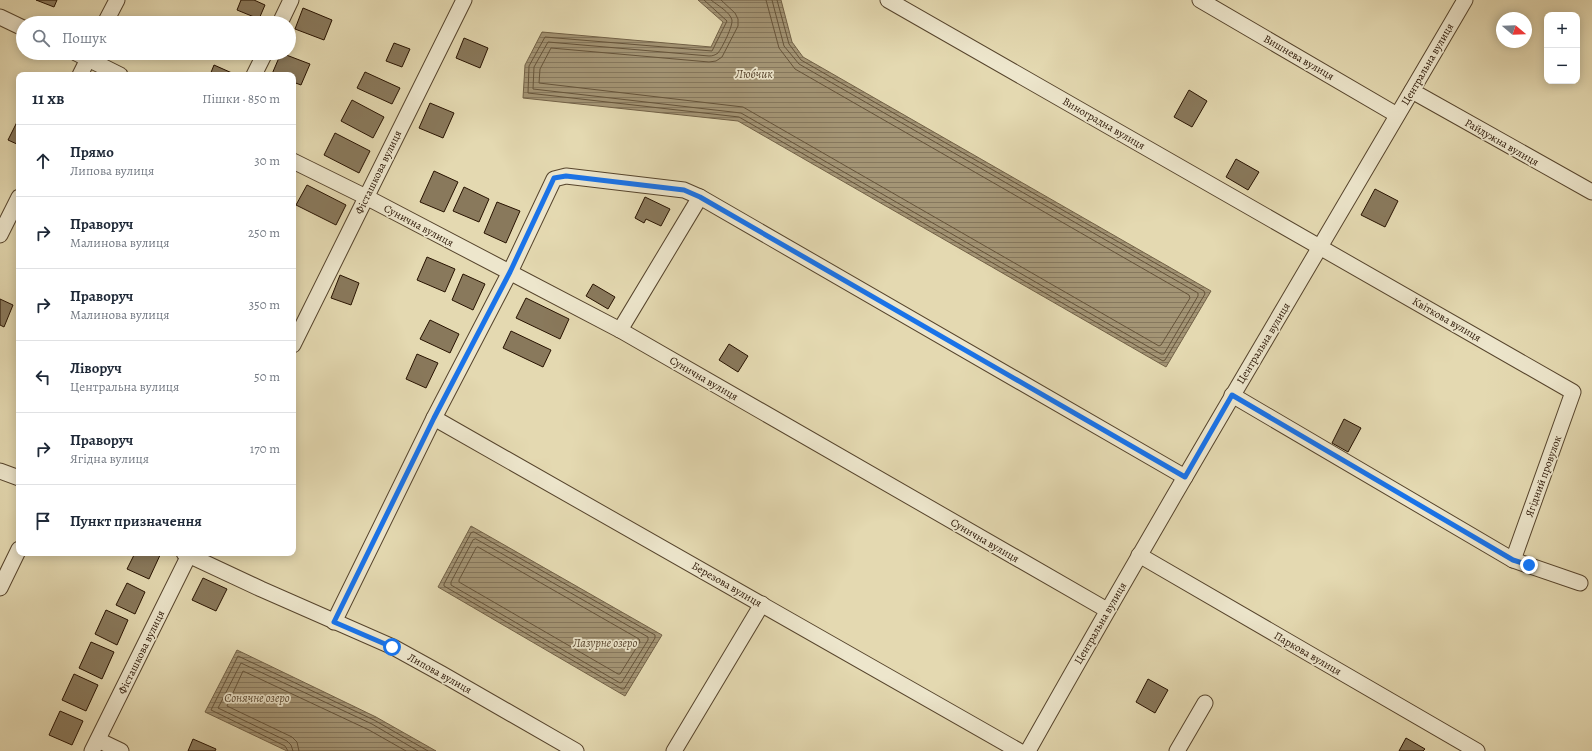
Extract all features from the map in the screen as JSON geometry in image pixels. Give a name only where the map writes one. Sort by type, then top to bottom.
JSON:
[{"type":"street","points":[[108,16],[116,0]]},
{"type":"street","points":[[283,16],[291,0]]},
{"type":"street","name":"Фісташкова вулиця","points":[[296,339],[464,0]]},
{"type":"street","name":"Виноградна вулиця","points":[[888,0],[1320,246]]},
{"type":"street","name":"Вишнева вулиця","points":[[1200,0],[1397,115]]},
{"type":"street","name":"Центральна вулиця","points":[[1028,751],[1107,610],[1232,395],[1465,0]]},
{"type":"street","points":[[0,16],[16,24]]},
{"type":"street","points":[[81,72],[84,60]]},
{"type":"street","points":[[94,60],[115,72]]},
{"type":"street","points":[[256,72],[262,60]]},
{"type":"street","name":"Райдужна вулиця","points":[[1412,91],[1592,192]]},
{"type":"street","name":"Сунична вулиця","points":[[296,162],[366,197],[620,330],[1107,610]]},
{"type":"street","points":[[334,622],[434,418],[510,272],[554,178],[566,176],[684,190],[700,197],[1185,477]]},
{"type":"street","points":[[620,330],[700,197]]},
{"type":"street","points":[[0,235],[16,203]]},
{"type":"street","name":"Квіткова вулиця","points":[[1320,246],[1573,392]]},
{"type":"street","name":"Ягідний провулок","points":[[1513,560],[1573,392]]},
{"type":"street","points":[[1232,395],[1513,560],[1580,584]]},
{"type":"street","name":"Березова вулиця","points":[[434,418],[1019,751]]},
{"type":"street","points":[[0,470],[16,477]]},
{"type":"street","points":[[0,588],[16,555]]},
{"type":"street","name":"Паркова вулиця","points":[[1139,555],[1477,751]]},
{"type":"street","name":"Фісташкова вулиця","points":[[95,745],[187,556]]},
{"type":"street","name":"Липова вулиця","points":[[192,556],[261,590],[392,647],[576,751]]},
{"type":"street","points":[[674,751],[762,604]]},
{"type":"street","points":[[1177,751],[1205,703]]},
{"type":"street","points":[[95,745],[121,751]]},
{"type":"water","name":"Любчик","points":[[698,0],[781,0],[792,42],[803,57],[1211,291],[1166,367],[738,121],[523,98],[525,65],[542,32],[711,47],[723,22]]},
{"type":"water","name":"Лазурне озеро","points":[[471,526],[662,635],[625,696],[438,587]]},
{"type":"water","name":"Сонячне озеро","points":[[237,650],[376,717],[436,751],[287,751],[205,712]]},
{"type":"building","points":[[36,0],[57,0],[54,7]]},
{"type":"building","points":[[241,0],[254,0],[265,5],[260,16],[252,16],[237,10]]},
{"type":"building","points":[[303,8],[332,20],[324,40],[296,29]]},
{"type":"building","points":[[464,38],[488,48],[480,68],[456,58]]},
{"type":"building","points":[[394,43],[410,49],[402,67],[386,61]]},
{"type":"building","points":[[296,59],[310,64],[301,85],[296,83],[296,72],[273,72],[278,60],[296,60]]},
{"type":"building","points":[[214,65],[230,72],[211,72]]},
{"type":"building","points":[[365,72],[400,88],[392,104],[357,88]]},
{"type":"building","points":[[1189,90],[1207,101],[1192,127],[1174,117]]},
{"type":"building","points":[[352,100],[384,117],[373,138],[341,121]]},
{"type":"building","points":[[430,103],[454,113],[443,138],[419,128]]},
{"type":"building","points":[[16,124],[16,144],[8,140]]},
{"type":"building","points":[[335,133],[370,151],[359,173],[324,155]]},
{"type":"building","points":[[1236,159],[1259,172],[1248,190],[1226,177]]},
{"type":"building","points":[[434,171],[458,182],[444,212],[420,202]]},
{"type":"building","points":[[307,185],[346,205],[336,225],[296,205]]},
{"type":"building","points":[[464,187],[489,199],[479,222],[453,211]]},
{"type":"building","points":[[1375,189],[1398,201],[1385,227],[1361,215]]},
{"type":"building","points":[[645,197],[670,209],[661,226],[646,219],[644,223],[635,218]]},
{"type":"building","points":[[497,202],[520,211],[506,243],[484,233]]},
{"type":"building","points":[[427,257],[455,269],[445,292],[417,280]]},
{"type":"building","points":[[463,274],[485,284],[473,310],[452,300]]},
{"type":"building","points":[[340,275],[359,283],[351,305],[331,298]]},
{"type":"building","points":[[593,284],[615,297],[608,309],[586,296]]},
{"type":"building","points":[[526,298],[569,319],[560,339],[516,318]]},
{"type":"building","points":[[0,299],[13,305],[4,327],[0,325]]},
{"type":"building","points":[[430,320],[459,334],[450,353],[420,339]]},
{"type":"building","points":[[511,331],[551,350],[543,367],[503,348]]},
{"type":"building","points":[[729,344],[748,356],[738,372],[719,360]]},
{"type":"building","points":[[417,354],[438,363],[426,388],[406,379]]},
{"type":"building","points":[[1344,419],[1361,428],[1348,452],[1332,443]]},
{"type":"building","points":[[134,556],[160,556],[149,579],[127,569]]},
{"type":"building","points":[[203,578],[227,589],[216,611],[192,600]]},
{"type":"building","points":[[127,583],[145,592],[135,614],[116,605]]},
{"type":"building","points":[[106,610],[128,620],[117,645],[95,634]]},
{"type":"building","points":[[91,642],[114,652],[102,679],[79,668]]},
{"type":"building","points":[[74,674],[98,685],[86,711],[62,700]]},
{"type":"building","points":[[1148,679],[1168,690],[1155,713],[1136,702]]},
{"type":"building","points":[[60,711],[83,721],[72,745],[49,735]]},
{"type":"building","points":[[1406,738],[1425,749],[1423,751],[1399,751]]},
{"type":"building","points":[[193,739],[216,749],[215,751],[188,751]]},
{"type":"route","points":[[392,647],[334,622],[434,418],[510,272],[554,178],[566,176],[684,190],[700,197],[1185,477],[1232,395],[1513,560],[1529,565]]}]
